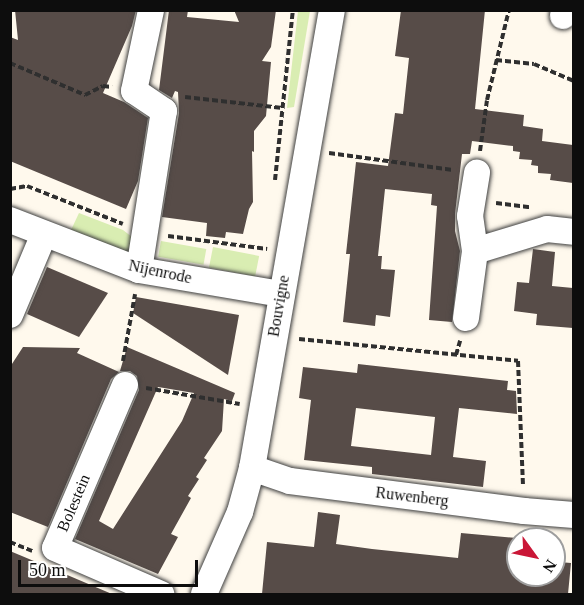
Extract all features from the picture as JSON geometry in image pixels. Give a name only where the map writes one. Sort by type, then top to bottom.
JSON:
[{"type":"street","points":[[139,270],[164,111],[134,91],[151,10]]},
{"type":"street","name":"Bouvigne","points":[[204,594],[240,512],[252,468],[274,337],[271,292],[307,150],[332,10]]},
{"type":"street","points":[[466,318],[475,250],[470,216],[477,173]]},
{"type":"street","name":"Nijenrode","points":[[10,220],[139,270],[271,292]]},
{"type":"street","points":[[475,250],[547,229],[573,232]]},
{"type":"street","points":[[10,315],[44,234]]},
{"type":"street","name":"Bolestein","points":[[125,385],[55,548],[161,594]]},
{"type":"street","name":"Ruwenberg","points":[[252,468],[290,481],[524,511],[573,515]]},
{"type":"path","points":[[274,190],[292,10]]},
{"type":"path","points":[[307,150],[477,173],[496,60],[509,10]]},
{"type":"path","points":[[496,60],[534,64],[573,81]]},
{"type":"path","points":[[10,63],[85,95],[103,86],[134,91]]},
{"type":"path","points":[[183,97],[282,108]]},
{"type":"path","points":[[472,200],[531,207],[547,229]]},
{"type":"path","points":[[269,237],[271,292]]},
{"type":"path","points":[[139,270],[122,370],[125,385],[262,407]]},
{"type":"path","points":[[274,337],[518,361],[524,511]]},
{"type":"green space","points":[[298,11],[310,11],[294,107],[287,108]]},
{"type":"green space","points":[[79,213],[123,230],[132,237],[129,253],[71,230]]},
{"type":"green space","points":[[161,241],[206,249],[204,265],[158,257]]},
{"type":"green space","points":[[213,247],[259,256],[255,277],[209,268]]},
{"type":"building","points":[[15,10],[136,10],[132,26],[103,93],[124,102],[148,118],[138,181],[126,209],[10,161],[10,37],[18,40]]},
{"type":"building","points":[[169,10],[188,10],[187,17],[239,22],[234,10],[276,10],[271,47],[262,61],[271,62],[266,116],[254,131],[253,202],[243,234],[226,232],[225,238],[206,236],[207,223],[162,217],[179,113],[178,92],[175,91],[172,98],[159,90]]},
{"type":"building","points":[[401,10],[485,10],[475,109],[524,115],[523,126],[543,129],[542,141],[573,145],[573,183],[550,180],[551,174],[538,173],[538,166],[531,165],[532,160],[519,159],[520,152],[513,151],[513,146],[472,141],[470,154],[462,154],[455,214],[455,231],[460,251],[452,322],[429,320],[437,206],[431,205],[432,194],[385,189],[378,256],[382,256],[381,269],[395,270],[390,317],[376,315],[375,326],[343,322],[350,254],[346,254],[356,162],[388,166],[395,113],[403,114],[409,58],[395,56]]},
{"type":"building","points":[[533,249],[555,252],[552,286],[573,288],[573,328],[536,325],[537,314],[514,311],[517,282],[529,283]]},
{"type":"building","points":[[47,267],[108,293],[79,337],[27,314]]},
{"type":"building","points":[[136,297],[239,315],[228,375],[133,313]]},
{"type":"building","points":[[23,347],[80,348],[77,353],[119,372],[111,379],[48,527],[10,512],[10,367]]},
{"type":"building","points":[[127,347],[235,393],[232,401],[224,399],[222,431],[204,458],[207,460],[196,477],[199,479],[188,496],[191,498],[171,534],[178,537],[158,574],[75,539],[139,390],[137,376],[130,371],[120,371]],"holes":[[[158,387],[194,393],[182,421],[113,529],[99,521]]]},
{"type":"building","points":[[358,364],[508,381],[507,390],[516,391],[517,414],[459,408],[453,457],[486,461],[483,487],[372,474],[372,467],[304,460],[311,400],[299,398],[303,367],[357,373]],"holes":[[[356,408],[435,417],[431,455],[351,446]]]},
{"type":"building","points":[[318,512],[340,515],[336,544],[372,549],[458,558],[461,533],[506,537],[506,587],[566,587],[566,563],[571,563],[568,594],[262,594],[267,542],[314,547]]},
{"type":"building","points":[[10,551],[72,577],[112,594],[10,594]]}]
